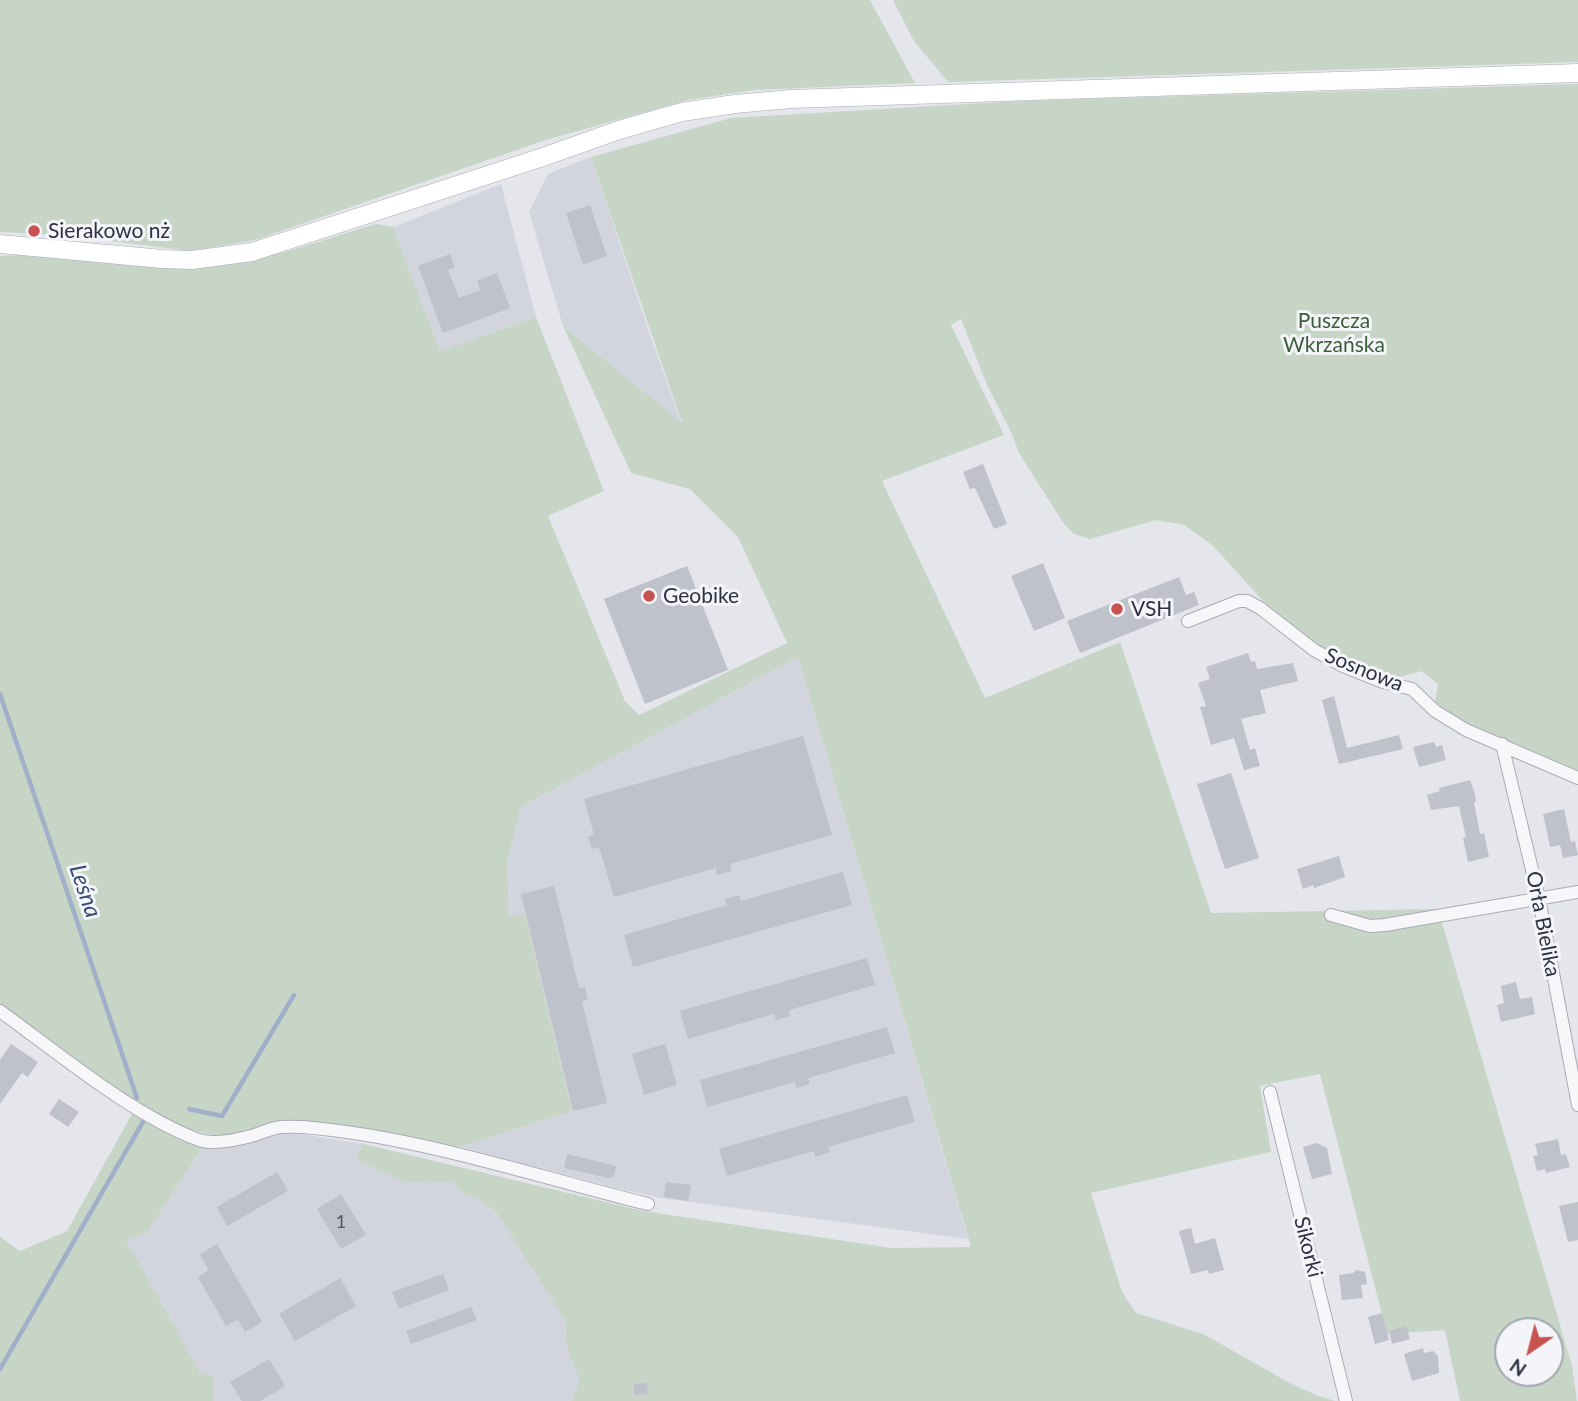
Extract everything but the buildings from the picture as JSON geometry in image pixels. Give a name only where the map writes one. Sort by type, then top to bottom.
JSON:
[{"type":"street","points":[[0,244],[172,259],[211,258],[252,252],[619,130],[682,112],[735,104],[791,99],[1578,74]]},
{"type":"street","name":"Sosnowa","points":[[1188,621],[1239,601],[1247,601],[1314,650],[1343,666],[1383,682],[1412,689],[1435,710],[1466,730],[1578,778]]},
{"type":"street","name":"Orła Bielika","points":[[1502,744],[1539,899],[1578,1105]]},
{"type":"street","points":[[1331,915],[1370,926],[1578,892]]},
{"type":"street","points":[[0,1011],[143,1112],[203,1141],[226,1141],[275,1128],[301,1127],[353,1134],[441,1150],[648,1204]]},
{"type":"street","name":"Sikorki","points":[[1270,1093],[1346,1401]]},
{"type":"shaded area","points":[[591,157],[682,425],[563,326],[529,212],[548,174]]},
{"type":"shaded area","points":[[501,184],[536,317],[440,351],[393,227]]},
{"type":"shaded area","points":[[798,657],[968,1239],[661,1198],[461,1147],[572,1111],[525,914],[509,916],[507,862],[521,807]]},
{"type":"shaded area","points":[[277,1133],[364,1144],[356,1154],[361,1162],[401,1181],[452,1182],[465,1195],[476,1197],[497,1213],[567,1324],[571,1360],[581,1379],[573,1399],[213,1401],[213,1376],[200,1372],[125,1240],[147,1233],[203,1146]]},
{"type":"green space","points":[[0,0],[870,0],[915,83],[755,90],[688,100],[546,140],[255,240],[190,251],[64,235],[0,232]]},
{"type":"green space","points":[[893,0],[1578,0],[1578,62],[948,82],[914,41]]},
{"type":"green space","name":"Puszcza Wkrzańska","points":[[1578,84],[1578,773],[1468,726],[1435,702],[1438,684],[1421,671],[1397,678],[1336,656],[1298,632],[1267,605],[1212,545],[1184,525],[1156,520],[1090,539],[1074,534],[1064,524],[1019,453],[987,385],[961,319],[951,325],[1004,435],[882,481],[985,698],[1120,642],[1211,913],[1438,909],[1558,1317],[1494,1317],[1494,1387],[1564,1387],[1564,1339],[1572,1366],[1577,1401],[1460,1401],[1445,1330],[1387,1334],[1320,1074],[1260,1086],[1271,1152],[1091,1193],[1122,1292],[1136,1313],[1203,1334],[1290,1383],[1335,1401],[570,1401],[580,1379],[569,1353],[567,1324],[497,1213],[476,1197],[465,1195],[452,1182],[401,1181],[361,1162],[356,1154],[364,1144],[643,1211],[892,1248],[971,1247],[798,657],[521,807],[507,862],[509,916],[525,914],[572,1111],[461,1147],[296,1120],[223,1135],[200,1132],[172,1121],[108,1084],[0,1004],[0,256],[43,254],[145,267],[217,266],[285,252],[376,224],[393,227],[440,351],[536,317],[604,491],[548,516],[625,701],[639,715],[787,643],[738,537],[690,489],[631,473],[563,326],[682,423],[591,157],[731,118],[1019,101]]},
{"type":"green space","points":[[133,1112],[167,1133],[203,1146],[147,1233],[126,1240],[200,1372],[213,1376],[213,1401],[0,1401],[0,1237],[20,1251],[67,1231]]},
{"type":"waterway","name":"Leśna","points":[[0,694],[137,1098]]},
{"type":"waterway","points":[[189,1109],[222,1116],[294,995]]},
{"type":"waterway","name":"Leśna","points":[[0,1369],[144,1120]]},
{"type":"place","name":"Sierakowo nż","points":[[34,231]]},
{"type":"place","name":"Geobike","points":[[649,596]]},
{"type":"place","name":"VSH","points":[[1117,609]]}]
